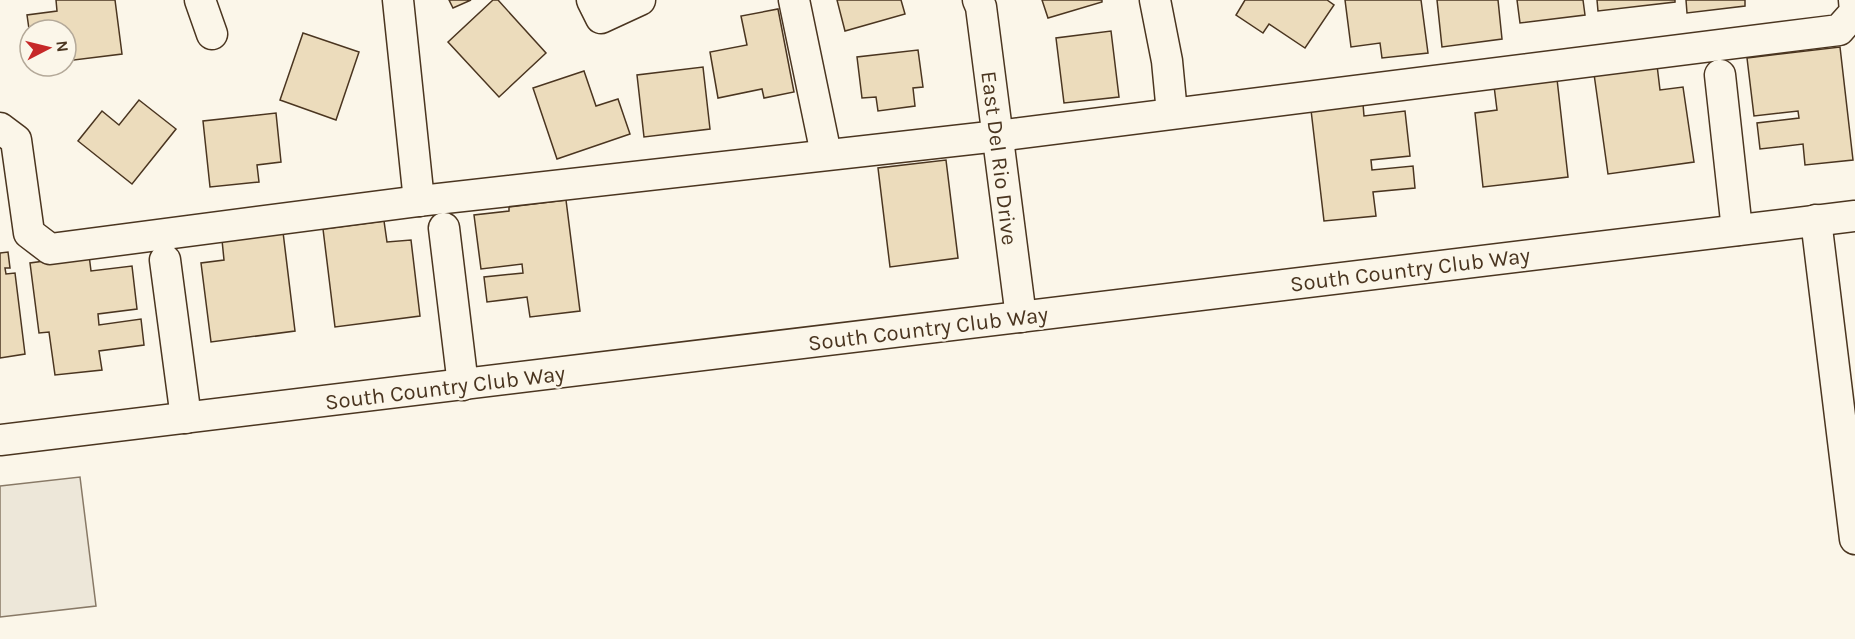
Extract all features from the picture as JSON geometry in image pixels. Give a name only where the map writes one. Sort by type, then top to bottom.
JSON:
[{"type":"street","points":[[200,0],[212,34]]},
{"type":"street","points":[[398,0],[419,201]]},
{"type":"street","points":[[597,9],[640,0]]},
{"type":"street","points":[[794,0],[826,154]]},
{"type":"street","name":"East Del Rio Drive","points":[[978,0],[981,7],[1021,316]]},
{"type":"street","points":[[1155,0],[1167,61],[1172,113]]},
{"type":"street","points":[[0,128],[16,140],[29,233],[50,249],[419,201],[998,136],[1839,30],[1855,12],[1854,0]]},
{"type":"street","points":[[1720,75],[1737,230]]},
{"type":"street","name":"South Country Club Way","points":[[0,440],[1855,216]]},
{"type":"street","points":[[1816,220],[1855,539]]},
{"type":"street","points":[[444,228],[463,385]]},
{"type":"street","points":[[165,260],[186,418]]},
{"type":"shaded area","points":[[80,477],[96,606],[0,617],[0,486]]},
{"type":"building","points":[[56,0],[115,0],[122,54],[78,60],[78,18],[27,18],[27,15],[57,11]]},
{"type":"building","points":[[449,0],[471,0],[453,8]]},
{"type":"building","points":[[493,0],[498,0],[546,53],[499,97],[448,42]]},
{"type":"building","points":[[837,0],[901,0],[905,14],[845,31]]},
{"type":"building","points":[[1042,0],[1102,0],[1102,2],[1048,18]]},
{"type":"building","points":[[1245,0],[1327,0],[1334,5],[1305,48],[1269,24],[1263,33],[1236,15]]},
{"type":"building","points":[[1345,0],[1421,0],[1428,53],[1382,58],[1380,43],[1351,47]]},
{"type":"building","points":[[1437,0],[1498,0],[1502,39],[1442,47]]},
{"type":"building","points":[[1517,0],[1583,0],[1585,15],[1520,23]]},
{"type":"building","points":[[1597,0],[1675,0],[1675,2],[1598,11]]},
{"type":"building","points":[[1686,0],[1745,0],[1745,6],[1687,13]]},
{"type":"building","points":[[778,9],[794,92],[764,98],[762,89],[718,98],[710,52],[747,45],[741,16]]},
{"type":"building","points":[[1111,31],[1119,97],[1064,103],[1056,38]]},
{"type":"building","points":[[303,33],[359,52],[336,120],[280,100]]},
{"type":"building","points":[[1840,47],[1853,160],[1805,165],[1803,144],[1760,149],[1757,123],[1799,118],[1798,111],[1754,116],[1747,58]]},
{"type":"building","points":[[918,50],[923,87],[913,88],[915,106],[878,111],[876,97],[862,98],[857,57]]},
{"type":"building","points":[[1657,65],[1660,90],[1683,87],[1694,162],[1608,174],[1594,74]]},
{"type":"building","points":[[703,67],[710,129],[644,137],[637,75]]},
{"type":"building","points":[[584,71],[596,106],[618,99],[630,134],[557,159],[533,88]]},
{"type":"building","points":[[1557,79],[1568,177],[1483,187],[1475,113],[1497,110],[1494,86]]},
{"type":"building","points":[[139,100],[176,129],[132,184],[78,141],[102,111],[119,125]]},
{"type":"building","points":[[1363,104],[1364,116],[1405,111],[1410,156],[1371,160],[1372,170],[1413,166],[1415,188],[1373,192],[1376,216],[1324,221],[1311,110]]},
{"type":"building","points":[[276,113],[281,162],[257,165],[259,182],[210,187],[203,121]]},
{"type":"building","points":[[946,160],[958,258],[890,267],[878,168]]},
{"type":"building","points":[[566,200],[580,311],[530,317],[527,297],[487,302],[484,277],[523,273],[522,264],[481,269],[474,215],[509,211],[509,207]]},
{"type":"building","points":[[384,221],[387,242],[411,240],[420,316],[335,327],[323,229]]},
{"type":"building","points":[[283,232],[295,331],[211,342],[201,263],[224,260],[222,240]]},
{"type":"building","points":[[8,252],[10,268],[5,268],[6,274],[15,273],[25,354],[0,358],[0,253]]},
{"type":"building","points":[[89,255],[91,271],[132,266],[137,309],[98,314],[99,325],[141,319],[144,345],[99,351],[102,370],[55,375],[49,332],[39,333],[30,263]]}]
